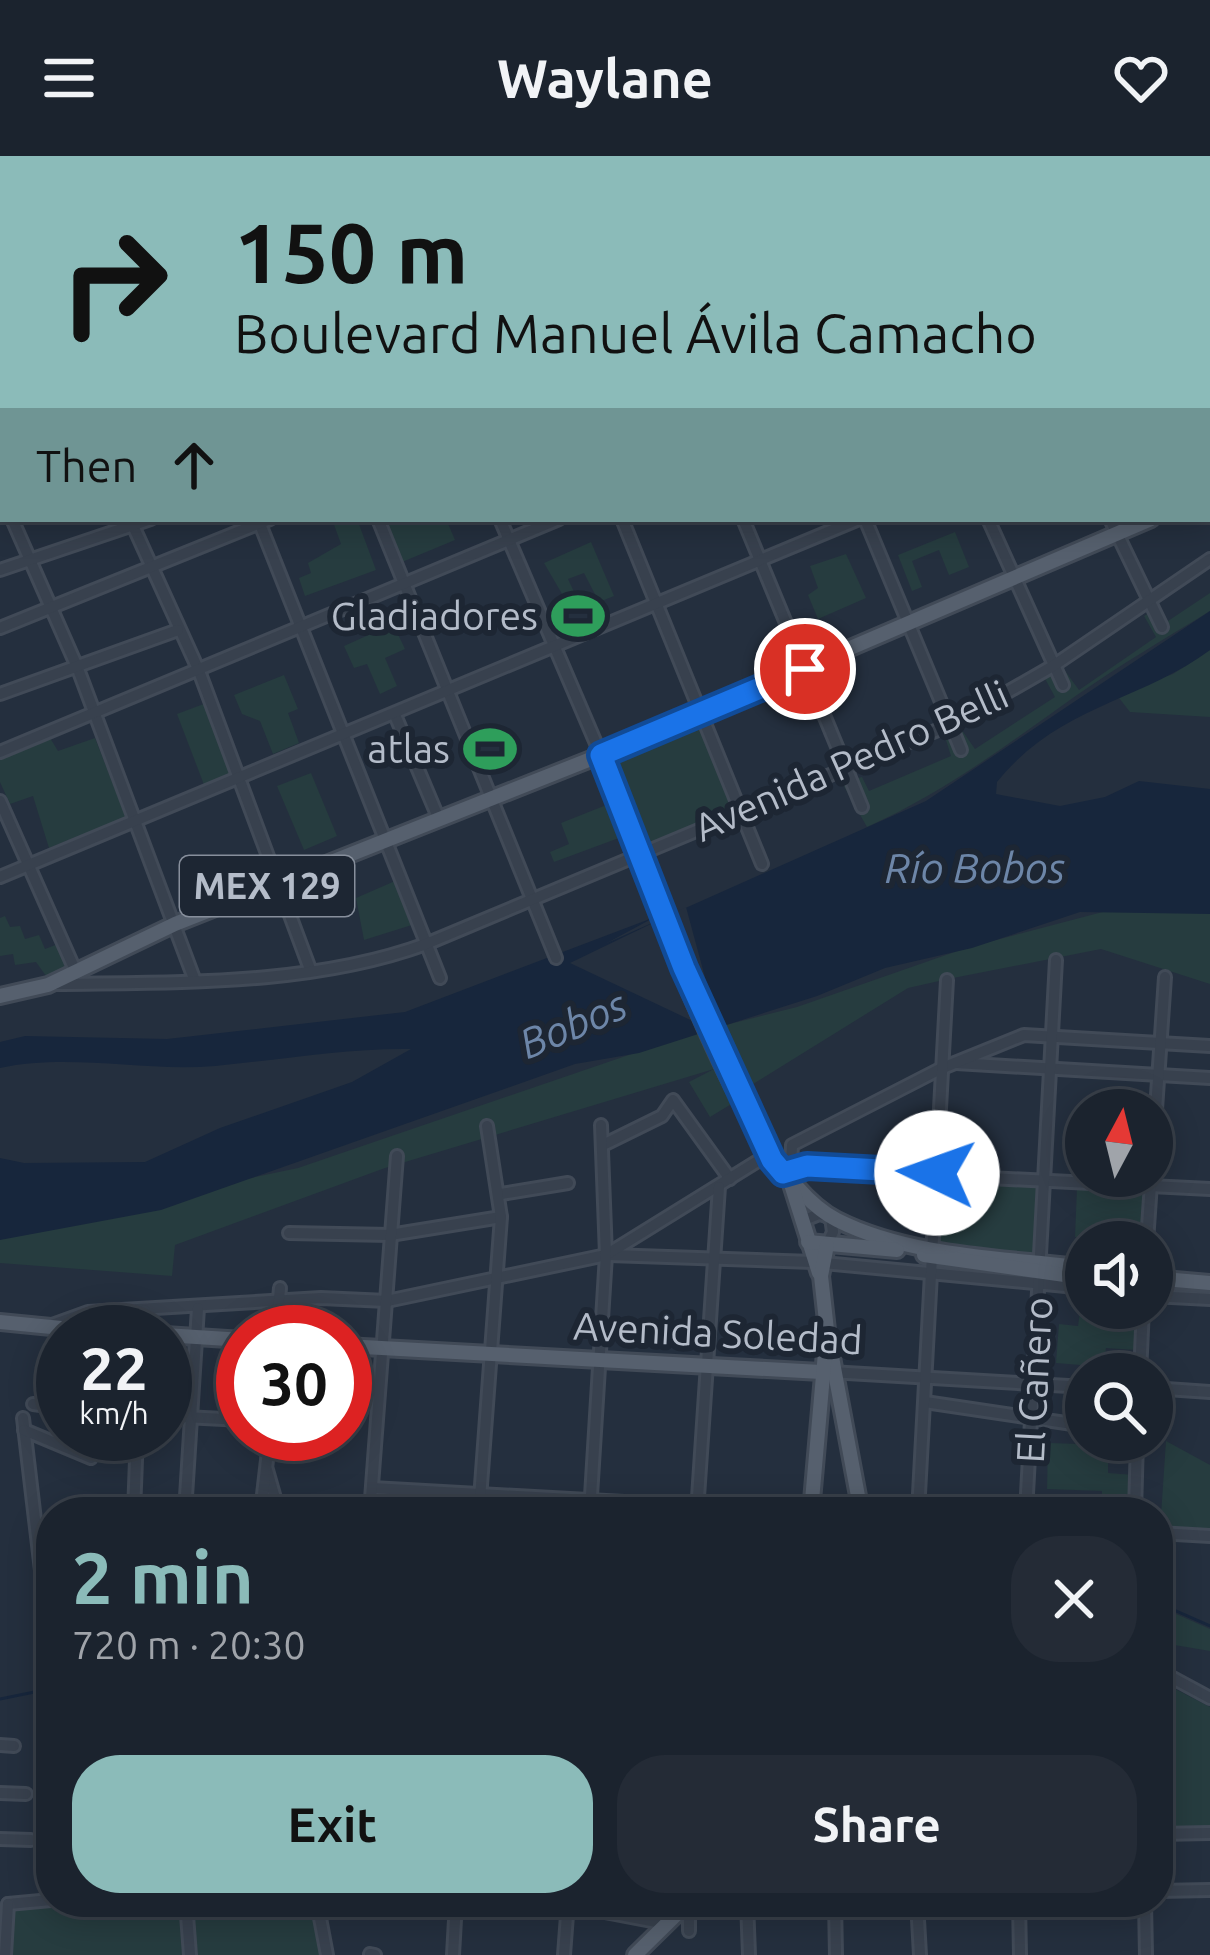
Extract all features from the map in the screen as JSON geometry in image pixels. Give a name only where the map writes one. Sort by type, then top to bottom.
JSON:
[{"type":"main road","name":"MEX 129","points":[[0,992],[48,985],[280,880],[601,755],[1015,580],[1113,526]]},
{"type":"main road","points":[[601,755],[663,917],[769,1154],[831,1217],[932,1258]]},
{"type":"main road","points":[[788,1173],[818,1267],[829,1372],[858,1497]]},
{"type":"main road","points":[[808,1242],[858,1244],[1065,1275]]},
{"type":"main road","points":[[818,1267],[827,1246]]},
{"type":"main road","points":[[1040,1272],[1065,1270]]},
{"type":"main road","points":[[1173,1285],[1210,1291]]},
{"type":"main road","points":[[0,1322],[36,1327]]},
{"type":"main road","points":[[192,1337],[216,1338]]},
{"type":"main road","name":"Avenida Soledad","points":[[372,1348],[829,1372]]},
{"type":"main road","points":[[808,1497],[829,1372]]},
{"type":"main road","points":[[635,1955],[669,1917]]},
{"type":"street","points":[[13,522],[78,669],[195,981]]},
{"type":"street","points":[[0,628],[153,570],[258,522]]},
{"type":"street","points":[[263,522],[300,628],[440,978]]},
{"type":"street","points":[[379,522],[556,958]]},
{"type":"street","points":[[501,522],[601,755]]},
{"type":"street","points":[[0,752],[552,522]]},
{"type":"street","points":[[623,522],[762,864]]},
{"type":"street","points":[[743,522],[862,807]]},
{"type":"street","name":"MEX 129","points":[[0,877],[855,522]]},
{"type":"street","points":[[863,522],[961,750]]},
{"type":"street","points":[[989,522],[1063,686]]},
{"type":"street","points":[[0,570],[132,523],[199,671],[310,969]]},
{"type":"street","points":[[1113,526],[1162,627]]},
{"type":"street","name":"Avenida Pedro Belli","points":[[48,985],[195,981],[380,961],[952,724],[1053,666],[1210,559]]},
{"type":"street","points":[[0,694],[178,630]]},
{"type":"street","points":[[395,715],[438,818]]},
{"type":"street","points":[[1,809],[32,865],[75,970]]},
{"type":"street","name":"El Cañero","points":[[1027,1497],[1056,960]]},
{"type":"street","points":[[1156,1089],[1165,977]]},
{"type":"street","points":[[919,1497],[947,980]]},
{"type":"street","points":[[1065,1180],[937,1173],[788,1173],[792,1145],[940,1069],[1024,1036],[1210,1046]]},
{"type":"street","points":[[953,1063],[1210,1078]]},
{"type":"street","points":[[603,1145],[662,1116],[673,1100],[724,1183],[724,1214],[713,1258],[698,1497]]},
{"type":"street","points":[[591,1497],[605,1255],[601,1125]]},
{"type":"street","points":[[372,1488],[480,1497],[501,1217],[487,1126]]},
{"type":"street","points":[[605,1255],[769,1154]]},
{"type":"street","points":[[371,1497],[397,1156]]},
{"type":"street","points":[[501,1194],[568,1183]]},
{"type":"street","points":[[1173,1186],[1210,1189]]},
{"type":"street","points":[[802,1221],[819,1214],[831,1217],[833,1232],[827,1246]]},
{"type":"street","points":[[289,1233],[391,1235],[501,1217]]},
{"type":"street","points":[[192,1308],[279,1294],[386,1301],[605,1255],[818,1267],[932,1258]]},
{"type":"street","points":[[1040,1272],[1065,1281]]},
{"type":"street","points":[[1173,1294],[1210,1291]]},
{"type":"street","points":[[278,1305],[279,1294]]},
{"type":"street","points":[[187,1497],[200,1337],[198,1308]]},
{"type":"street","name":"Avenida Soledad","points":[[829,1372],[1065,1387]]},
{"type":"street","points":[[1173,1389],[1210,1392]]},
{"type":"street","points":[[925,1402],[1065,1424]]},
{"type":"street","points":[[192,1418],[216,1419]]},
{"type":"street","points":[[36,1430],[24,1424],[36,1473],[36,1527]]},
{"type":"street","points":[[133,1497],[134,1461]]},
{"type":"street","points":[[263,1497],[268,1461]]},
{"type":"street","points":[[1135,1497],[1136,1461]]},
{"type":"street","points":[[267,1470],[275,1497]]},
{"type":"street","points":[[1173,1534],[1210,1535]]},
{"type":"street","points":[[1173,1678],[1210,1698]]},
{"type":"street","points":[[0,1745],[14,1746]]},
{"type":"street","points":[[0,1793],[26,1794]]},
{"type":"street","points":[[1173,1834],[1210,1833]]},
{"type":"street","points":[[0,1839],[31,1840]]},
{"type":"street","points":[[1173,1891],[1210,1890]]},
{"type":"street","points":[[5,1955],[4,1901],[36,1900]]},
{"type":"street","points":[[187,1917],[190,1955]]},
{"type":"street","points":[[320,1917],[327,1955]]},
{"type":"street","points":[[454,1955],[455,1917]]},
{"type":"street","points":[[564,1955],[567,1917]]},
{"type":"street","points":[[632,1917],[662,1923]]},
{"type":"street","points":[[689,1917],[689,1931]]},
{"type":"street","points":[[747,1917],[748,1955]]},
{"type":"street","points":[[835,1917],[836,1955]]},
{"type":"street","points":[[918,1917],[920,1955]]},
{"type":"street","points":[[1019,1917],[1020,1955]]},
{"type":"street","points":[[1145,1917],[1147,1955]]},
{"type":"green space","points":[[333,522],[358,522],[376,570],[305,596],[299,578],[311,573],[308,563],[341,544]]},
{"type":"green space","points":[[383,522],[447,522],[455,540],[402,562]]},
{"type":"green space","points":[[955,532],[969,567],[949,575],[939,550],[912,561],[922,587],[912,591],[898,555]]},
{"type":"green space","points":[[591,542],[614,596],[599,602],[584,573],[568,579],[576,596],[565,599],[544,563]]},
{"type":"green space","points":[[846,554],[866,598],[818,619],[808,595],[818,588],[810,566]]},
{"type":"green space","points":[[1210,593],[1210,611],[950,783],[867,827],[842,783],[862,777],[869,791],[951,756],[945,737],[961,729],[975,749],[1055,697],[1043,675],[1060,664],[1079,690],[1156,637],[1144,616],[1159,607],[1168,621]]},
{"type":"green space","points":[[393,624],[405,649],[385,658],[397,686],[380,694],[367,664],[354,668],[344,646]]},
{"type":"green space","points":[[1210,650],[1210,717],[1130,712],[1116,694],[1173,674]]},
{"type":"green space","points":[[284,675],[298,709],[288,713],[299,743],[273,754],[260,721],[242,714],[234,695]]},
{"type":"green space","points":[[209,702],[238,778],[206,790],[177,714]]},
{"type":"green space","points":[[701,715],[742,813],[643,854],[603,756]]},
{"type":"green space","points":[[50,738],[58,751],[95,738],[126,817],[49,848],[33,796],[10,804],[0,782],[0,756]]},
{"type":"green space","points":[[311,773],[337,836],[304,850],[277,786]]},
{"type":"green space","points":[[614,802],[627,835],[554,862],[550,852],[569,844],[561,823]]},
{"type":"green space","points":[[395,881],[415,924],[364,940],[356,898]]},
{"type":"green space","points":[[1152,899],[1210,906],[1210,984],[1101,949],[908,988],[745,1089],[736,1064],[723,1067],[738,1100],[710,1117],[689,1082],[714,1069],[385,1168],[175,1245],[172,1276],[0,1263],[0,1231],[298,1168],[690,1034],[797,1007],[966,948]]},
{"type":"green space","points":[[5,916],[10,927],[20,926],[25,939],[39,935],[45,949],[58,944],[71,968],[49,980],[36,962],[15,965],[13,954],[0,956],[0,918]]},
{"type":"green space","points":[[938,1178],[1045,1180],[1040,1258],[934,1244]]},
{"type":"green space","points":[[1077,1197],[1146,1197],[1144,1221],[1076,1221]]},
{"type":"green space","points":[[1059,1324],[1065,1329],[1138,1330],[1136,1350],[1065,1353],[1065,1364],[1056,1363]]},
{"type":"green space","points":[[1048,1443],[1065,1444],[1065,1461],[1108,1461],[1108,1473],[1133,1475],[1132,1497],[1102,1497],[1102,1491],[1047,1489]]},
{"type":"green space","points":[[1173,1445],[1210,1465],[1210,1534],[1173,1531],[1173,1497],[1162,1497],[1165,1461],[1173,1461]]},
{"type":"green space","points":[[1173,1613],[1210,1629],[1210,1651],[1173,1645]]},
{"type":"green space","points":[[1173,1688],[1210,1707],[1210,1827],[1173,1828]]},
{"type":"green space","points":[[15,1904],[36,1904],[36,1917],[186,1917],[191,1955],[8,1955],[6,1914]]},
{"type":"green space","points":[[194,1917],[318,1917],[325,1955],[198,1955]]},
{"type":"water","name":"Río Bobos","points":[[1210,611],[1210,650],[1046,736],[997,782],[996,794],[1060,806],[1105,797],[1139,781],[1210,789],[1210,914],[1080,912],[972,948],[885,968],[817,996],[639,1053],[575,1064],[161,1210],[0,1240],[0,1158],[24,1163],[145,1162],[220,1128],[352,1082],[411,1049],[215,1066],[53,1062],[0,1068],[0,1042],[25,1036],[167,1039],[405,1012],[655,917],[607,943],[926,801]]},
{"type":"pier","points":[[686,907],[716,1018],[701,1025],[570,963]]},
{"type":"waterway","points":[[1173,1610],[1210,1626]]},
{"type":"waterway","points":[[0,1699],[36,1692]]},
{"type":"place","name":"Gladiadores","points":[[578,616]]},
{"type":"place","name":"atlas","points":[[490,749]]},
{"type":"route","points":[[805,669],[601,755],[684,968],[772,1160],[783,1173],[791,1166],[807,1166],[937,1173]]},
{"type":"water label","name":"Bobos","points":[[573,1024]]}]
